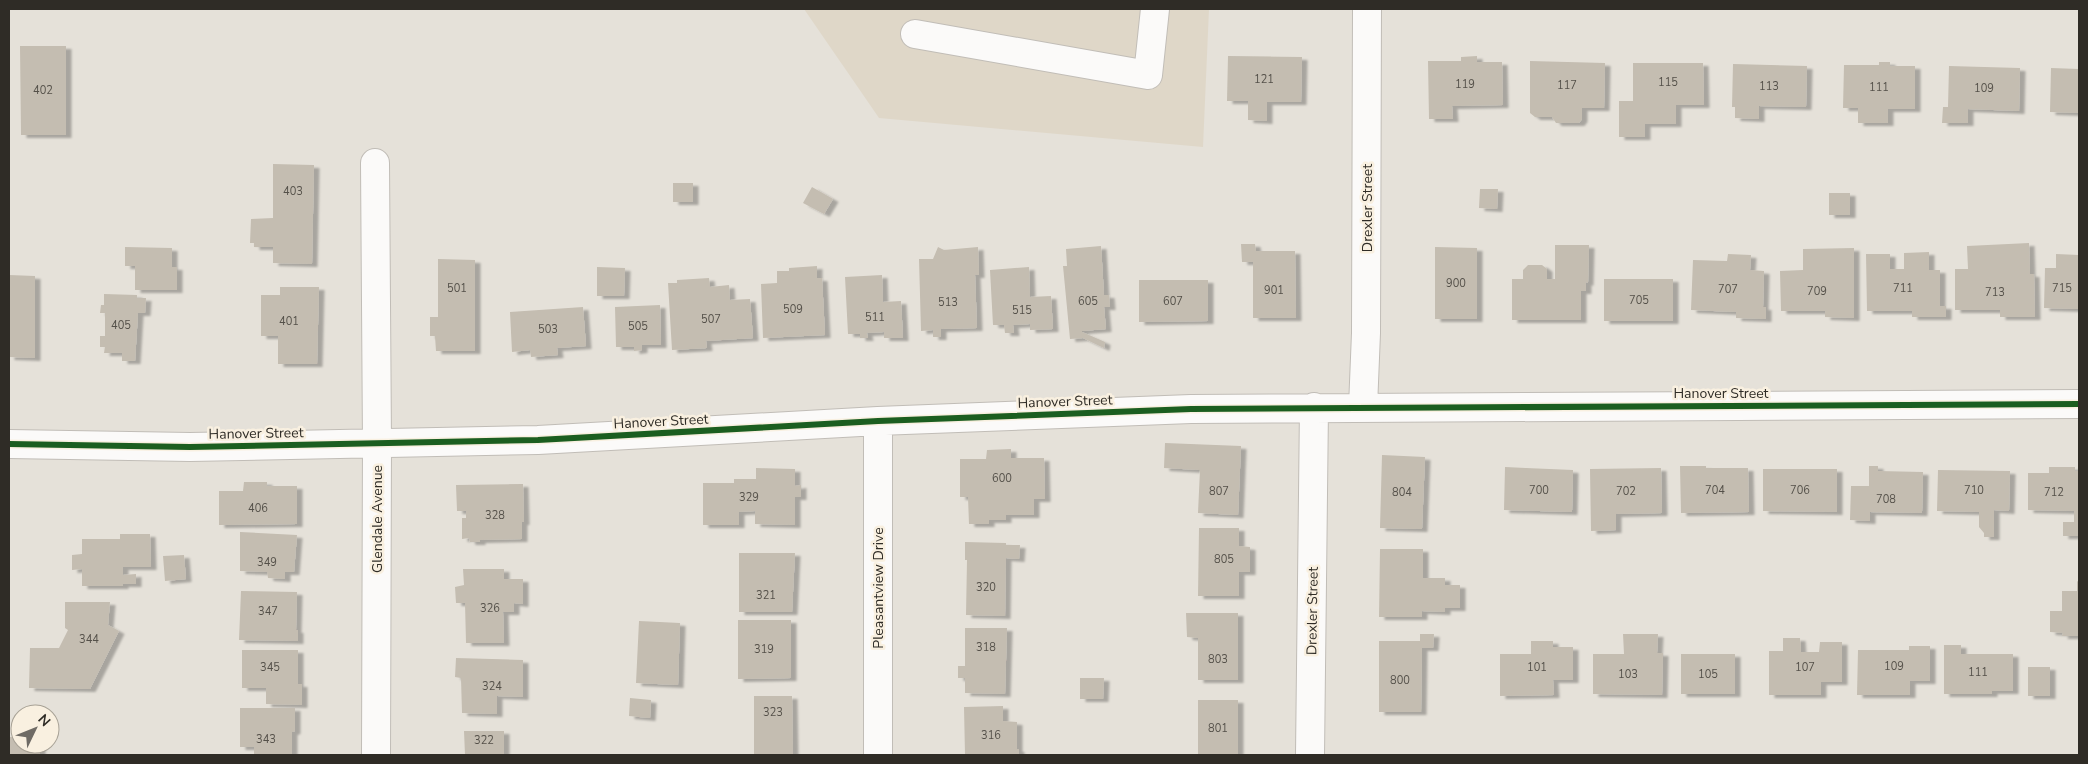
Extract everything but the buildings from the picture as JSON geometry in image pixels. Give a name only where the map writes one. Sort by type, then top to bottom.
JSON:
[{"type":"street","points":[[915,34],[1148,75],[1155,9]]},
{"type":"street","name":"Drexler Street","points":[[1363,407],[1366,333],[1367,9]]},
{"type":"street","name":"Glendale Avenue","points":[[375,163],[377,443],[376,755]]},
{"type":"street","name":"Hanover Street","points":[[9,444],[190,447],[538,440],[878,421],[1191,409],[2079,404]]},
{"type":"street","name":"Drexler Street","points":[[1310,755],[1314,408]]},
{"type":"street","name":"Pleasantview Drive","points":[[878,421],[878,755]]},
{"type":"shaded area","points":[[804,9],[1209,9],[1203,147],[879,118]]},
{"type":"cycle path","points":[[9,444],[190,447],[538,440],[878,421],[1191,409],[2079,404]]}]
